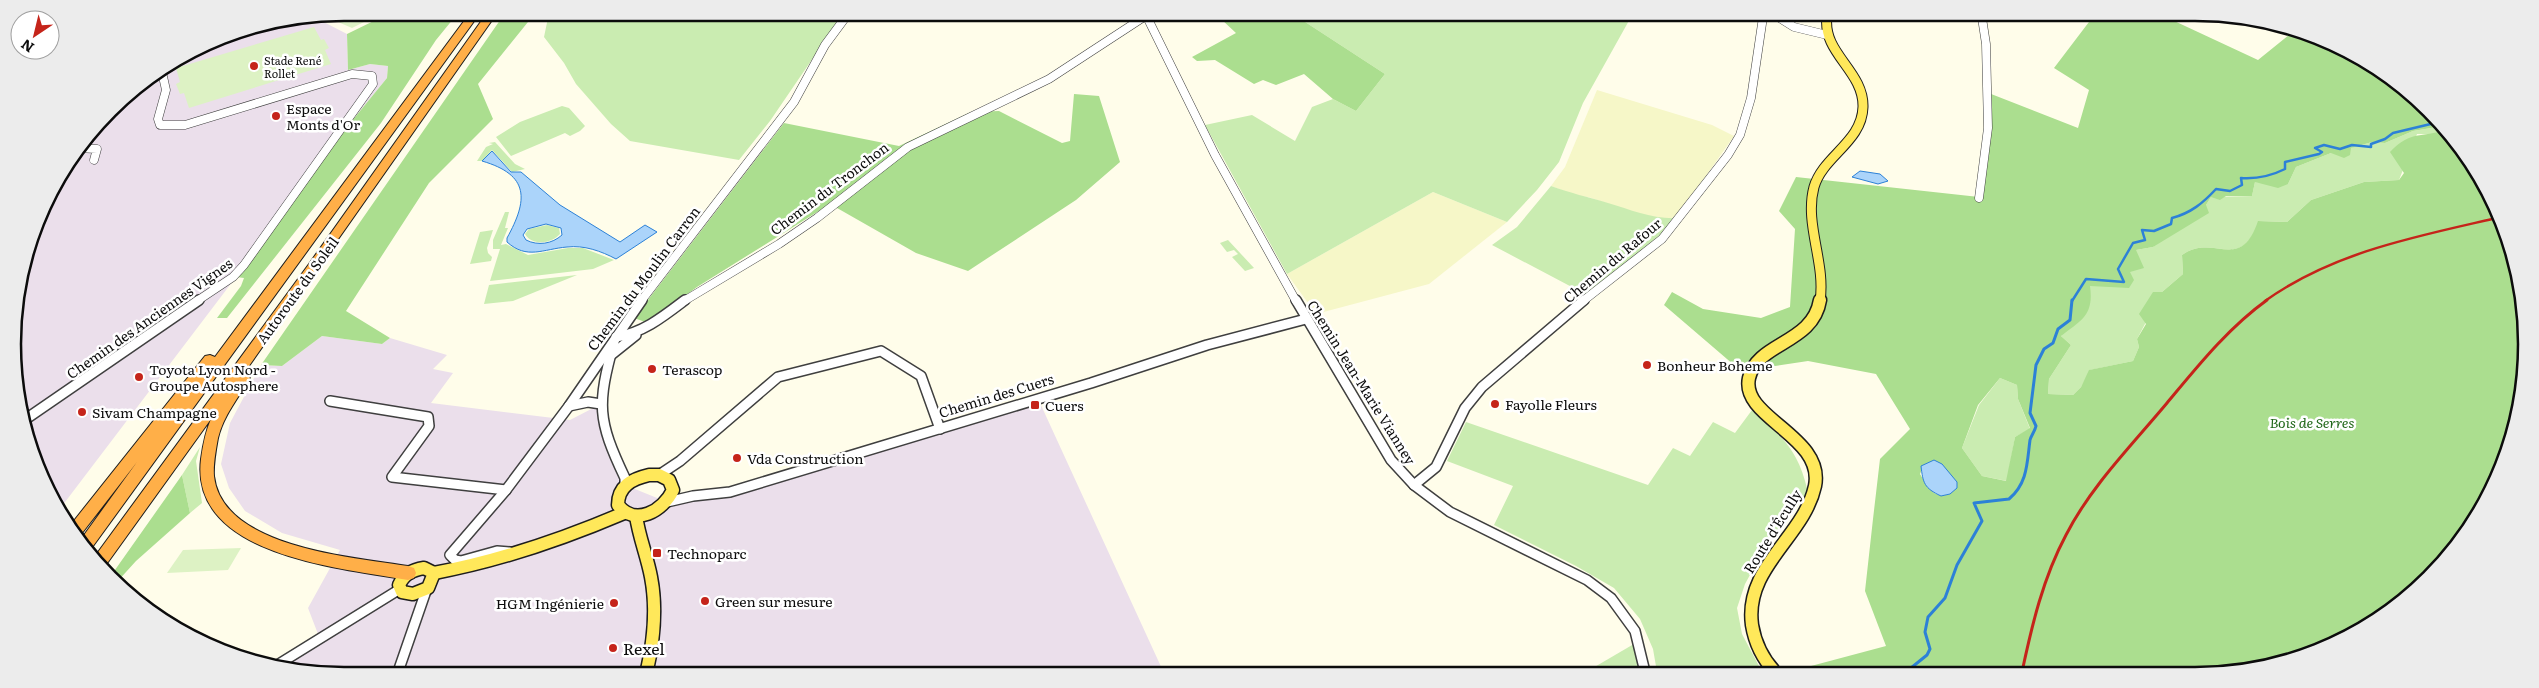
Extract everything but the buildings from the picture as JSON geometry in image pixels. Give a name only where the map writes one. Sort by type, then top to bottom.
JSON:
[{"type":"highway","name":"Autoroute du Soleil","points":[[88,541],[469,21]]},
{"type":"highway","name":"Autoroute du Soleil","points":[[102,558],[314,267],[486,21]]},
{"type":"highway","points":[[314,267],[297,297],[237,387],[216,425],[206,460],[208,490],[213,502],[230,520],[240,528],[270,544],[317,557],[408,573]]},
{"type":"highway","points":[[78,526],[211,359],[271,290]]},
{"type":"main road","points":[[1827,21],[1827,35]]},
{"type":"main road","name":"Route d'Écully","points":[[1772,667],[1757,646],[1751,625],[1750,606],[1762,571],[1796,525],[1812,498],[1815,476],[1811,459],[1803,447],[1754,400],[1748,381],[1753,366],[1805,330],[1818,310],[1820,293],[1813,216],[1814,189],[1820,174],[1857,130],[1863,106],[1856,80],[1827,35]]},
{"type":"main road","points":[[431,581],[424,568],[408,573],[400,581],[400,589],[410,594],[431,581],[461,568],[583,530],[631,512],[667,502],[673,490],[666,480],[640,477],[626,486],[618,495],[631,512],[643,544],[652,579],[654,626],[647,667]]},
{"type":"street","name":"Chemin du Moulin Carron","points":[[513,552],[496,551],[461,561],[451,558],[452,552],[506,490],[569,406],[616,337],[794,102],[825,45],[843,21]]},
{"type":"street","name":"Chemin du Tronchon","points":[[652,324],[671,310],[817,218],[908,147],[1050,79],[1137,21]]},
{"type":"street","name":"Chemin Jean-Marie Vianney","points":[[1149,21],[1215,155],[1306,319],[1391,460],[1414,485],[1450,512],[1587,580],[1611,598],[1635,631],[1645,667]]},
{"type":"street","name":"Chemin du Rafour","points":[[1414,485],[1436,467],[1465,408],[1482,387],[1610,278],[1662,239],[1678,222],[1728,155],[1740,135],[1751,98],[1761,21]]},
{"type":"street","points":[[1784,21],[1794,27],[1827,35]]},
{"type":"street","points":[[1979,198],[1988,128],[1986,44],[1982,21]]},
{"type":"street","name":"Chemin des Anciennes Vignes","points":[[29,417],[232,277],[244,265],[373,84],[372,76],[352,74],[185,125],[172,126],[160,125],[158,119],[166,90],[163,77]]},
{"type":"street","points":[[88,149],[97,149],[94,160]]},
{"type":"street","name":"Chemin des Cuers","points":[[667,502],[693,496],[730,492],[1092,383],[1207,345],[1306,319]]},
{"type":"street","points":[[626,486],[617,460],[606,438],[601,404],[616,337],[630,335],[652,324]]},
{"type":"street","points":[[611,355],[652,324]]},
{"type":"street","points":[[693,496],[677,489],[666,480],[680,461],[778,377],[881,351],[921,376],[940,429]]},
{"type":"street","points":[[330,401],[428,417],[429,426],[392,476],[506,490]]},
{"type":"street","points":[[569,406],[588,402],[601,404]]},
{"type":"street","points":[[617,460],[635,476],[640,477]]},
{"type":"street","points":[[399,667],[431,581]]},
{"type":"street","points":[[283,661],[400,589]]},
{"type":"shaded area","points":[[324,22],[347,34],[348,70],[370,64],[388,66],[387,78],[338,138],[236,277],[64,504],[46,468],[32,428],[24,386],[21,344],[24,302],[32,260],[46,220],[64,183],[101,131],[131,101],[183,64],[220,46],[260,32],[281,27]]},
{"type":"shaded area","points":[[322,336],[382,344],[390,338],[447,355],[433,369],[453,373],[431,403],[570,420],[601,404],[625,485],[667,502],[711,496],[1040,403],[1161,667],[344,667],[278,660],[318,634],[308,608],[340,550],[282,533],[245,511],[229,488],[221,464],[230,423],[261,365],[282,366]]},
{"type":"green space","points":[[337,21],[366,21],[352,28]]},
{"type":"green space","points":[[374,21],[451,21],[436,40],[381,123],[227,318],[217,318],[241,286],[244,278],[236,277],[338,138],[387,78],[388,66],[370,64],[348,70],[347,34]]},
{"type":"green space","points":[[499,21],[529,21],[478,84],[493,119],[429,183],[346,311],[390,338],[382,344],[322,336],[282,366],[261,365]]},
{"type":"green space","points":[[547,21],[838,21],[770,121],[739,160],[630,141],[611,124],[576,84],[564,63],[544,37]]},
{"type":"green space","points":[[1223,21],[1304,21],[1385,74],[1356,111],[1333,99],[1304,74],[1276,85],[1263,80],[1254,84],[1215,60],[1197,61],[1192,57],[1236,33]]},
{"type":"green space","points":[[1304,21],[1629,21],[1583,103],[1559,162],[1537,190],[1507,222],[1433,192],[1287,274],[1205,125],[1252,115],[1295,141],[1312,107],[1333,99],[1356,111],[1385,74]]},
{"type":"green space","name":"Bois de Serres","points":[[2090,21],[2174,21],[2258,60],[2289,35],[2319,46],[2356,64],[2374,76],[2408,101],[2434,127],[2413,131],[2385,143],[2372,142],[2351,148],[2350,155],[2344,158],[2331,153],[2296,167],[2288,184],[2278,188],[2255,182],[2252,196],[2226,196],[2220,200],[2211,197],[2206,205],[2209,213],[2153,247],[2136,250],[2144,268],[2130,272],[2134,280],[2129,288],[2090,286],[2090,304],[2085,316],[2061,336],[2071,345],[2049,379],[2048,394],[2073,395],[2081,387],[2089,370],[2133,361],[2139,347],[2137,339],[2146,324],[2139,314],[2153,292],[2162,292],[2183,274],[2182,255],[2194,249],[2205,247],[2234,249],[2243,245],[2251,237],[2258,221],[2287,222],[2311,200],[2364,182],[2399,180],[2404,173],[2390,152],[2410,137],[2439,132],[2475,183],[2493,220],[2507,260],[2515,302],[2518,344],[2512,407],[2501,448],[2484,487],[2475,505],[2451,540],[2438,557],[2408,587],[2356,624],[2319,642],[2279,656],[2237,664],[2195,667],[1810,667],[1886,646],[1865,591],[1880,459],[1910,429],[1876,374],[1808,361],[1741,371],[1664,305],[1672,292],[1703,309],[1761,318],[1790,307],[1795,229],[1779,211],[1796,177],[1979,197],[1985,144],[1986,92],[2078,128],[2089,90],[2054,68]],"holes":[[[2000,378],[2017,385],[2018,399],[2030,428],[2015,437],[2006,481],[1982,476],[1962,448],[1978,405]],[[1922,469],[1950,494],[1939,495],[1932,491],[1920,474]]]},
{"type":"green space","name":"Stade René Rollet","points":[[314,27],[321,40],[324,39],[329,48],[325,50],[331,64],[189,108],[184,93],[180,94],[176,84],[180,82],[176,69]]},
{"type":"green space","points":[[1597,90],[1712,125],[1734,136],[1677,217],[1665,219],[1639,214],[1588,197],[1577,196],[1551,186],[1565,167]]},
{"type":"green space","points":[[1074,94],[1099,96],[1120,162],[1076,200],[968,271],[916,253],[830,204],[697,287],[648,323],[634,318],[784,123],[899,146],[971,112],[999,111],[1062,143],[1070,141]]},
{"type":"green space","points":[[562,106],[569,108],[585,126],[580,131],[570,136],[565,133],[511,156],[496,137],[520,122]]},
{"type":"green space","points":[[2434,127],[2439,132],[2417,134],[2399,180],[2364,182],[2311,200],[2287,222],[2259,221],[2252,237],[2235,249],[2205,247],[2194,249],[2182,255],[2183,274],[2162,292],[2137,339],[2139,347],[2133,361],[2090,370],[2081,387],[2073,395],[2048,394],[2049,379],[2071,345],[2061,336],[2090,286],[2129,272],[2136,250],[2153,247],[2206,205],[2211,197],[2252,196],[2255,182],[2288,184],[2296,167],[2331,153],[2372,142],[2385,143],[2413,131]]},
{"type":"green space","points":[[495,142],[515,164],[525,169],[512,172],[492,150],[482,161],[477,161],[486,147],[493,144],[489,143]]},
{"type":"green space","points":[[1551,186],[1643,214],[1680,218],[1661,236],[1585,294],[1492,245],[1517,227]]},
{"type":"green space","points":[[1433,192],[1507,222],[1429,284],[1316,314],[1287,274]]},
{"type":"green space","points":[[505,212],[509,212],[505,228],[508,228],[501,245],[506,244],[528,255],[568,248],[583,248],[614,260],[593,269],[490,281],[500,249],[493,249],[493,240]]},
{"type":"green space","points":[[547,225],[559,228],[560,234],[547,242],[537,242],[528,238],[525,234],[529,229]]},
{"type":"green space","points":[[493,230],[487,248],[488,253],[492,257],[491,261],[470,264],[480,232]]},
{"type":"green space","points":[[1228,240],[1254,268],[1245,271],[1232,257],[1238,254],[1234,250],[1227,252],[1220,243]]},
{"type":"green space","points":[[577,275],[513,301],[484,304],[489,285]]},
{"type":"green space","points":[[2000,378],[2017,385],[2018,399],[2030,429],[2015,437],[2007,481],[1982,476],[1962,448],[1979,405]]},
{"type":"green space","points":[[1752,410],[1788,445],[1799,465],[1808,492],[1757,562],[1745,584],[1737,608],[1742,634],[1759,667],[1656,667],[1653,649],[1640,619],[1614,588],[1576,566],[1494,525],[1513,486],[1447,461],[1466,422],[1648,485],[1673,448],[1690,456],[1713,422],[1735,433]]},
{"type":"green space","points":[[200,447],[196,461],[202,503],[190,513],[182,475]]},
{"type":"green space","points":[[182,475],[190,513],[136,561],[121,577],[115,571]]},
{"type":"green space","points":[[241,548],[228,570],[167,573],[183,550]]},
{"type":"green space","points":[[1639,641],[1644,667],[1595,667]]},
{"type":"water","points":[[492,151],[511,172],[521,172],[560,205],[620,242],[645,225],[657,232],[616,259],[598,251],[580,247],[536,252],[521,251],[507,242],[519,212],[521,201],[517,181],[498,167],[482,161]],"holes":[[[546,224],[561,228],[562,235],[545,243],[531,242],[526,240],[523,235],[527,229]]]},
{"type":"water","points":[[1860,171],[1880,174],[1888,181],[1878,184],[1852,177]]},
{"type":"water","points":[[1934,460],[1942,464],[1957,482],[1957,488],[1950,494],[1941,496],[1925,484],[1921,466]]},
{"type":"waterway","points":[[2072,301],[2086,279],[2124,282],[2118,269],[2133,243],[2145,240],[2142,230],[2154,231],[2171,224],[2172,218],[2196,207],[2216,189],[2230,191],[2242,185],[2241,178],[2263,177],[2274,174],[2285,169],[2285,162],[2319,154],[2322,152],[2315,148],[2324,145],[2340,149],[2352,145],[2371,147],[2371,144],[2385,139],[2393,133],[2431,124]]},
{"type":"waterway","points":[[1912,667],[1927,655],[1930,649],[1925,632],[1928,617],[1945,598],[1957,565],[1982,521],[1974,503],[2009,499],[2020,486],[2026,472],[2030,440],[2036,426],[2030,413],[2036,365],[2044,349],[2053,343],[2058,329],[2070,320],[2072,300]]},
{"type":"railway","points":[[2265,301],[2320,269],[2349,257],[2378,247],[2492,219]]},
{"type":"railway","points":[[2023,667],[2034,619],[2051,568],[2066,535],[2087,500],[2113,466],[2214,348],[2239,323],[2267,300]]},
{"type":"place","name":"Stade René Rollet","points":[[254,66]]},
{"type":"place","name":"Espace Monts d'Or","points":[[276,116]]},
{"type":"place","name":"Bonheur Boheme","points":[[1647,365]]},
{"type":"place","name":"Terascop","points":[[652,369]]},
{"type":"place","name":"Toyota Lyon Nord - Groupe Autosphere","points":[[139,377]]},
{"type":"place","name":"Fayolle Fleurs","points":[[1495,404]]},
{"type":"place","name":"Cuers","points":[[1035,405]]},
{"type":"place","name":"Sivam Champagne","points":[[82,412]]},
{"type":"place","name":"Vda Construction","points":[[737,458]]},
{"type":"place","name":"Technoparc","points":[[657,553]]},
{"type":"place","name":"Green sur mesure","points":[[705,601]]},
{"type":"place","name":"HGM Ingénierie","points":[[614,603]]},
{"type":"place","name":"Rexel","points":[[613,648]]}]
